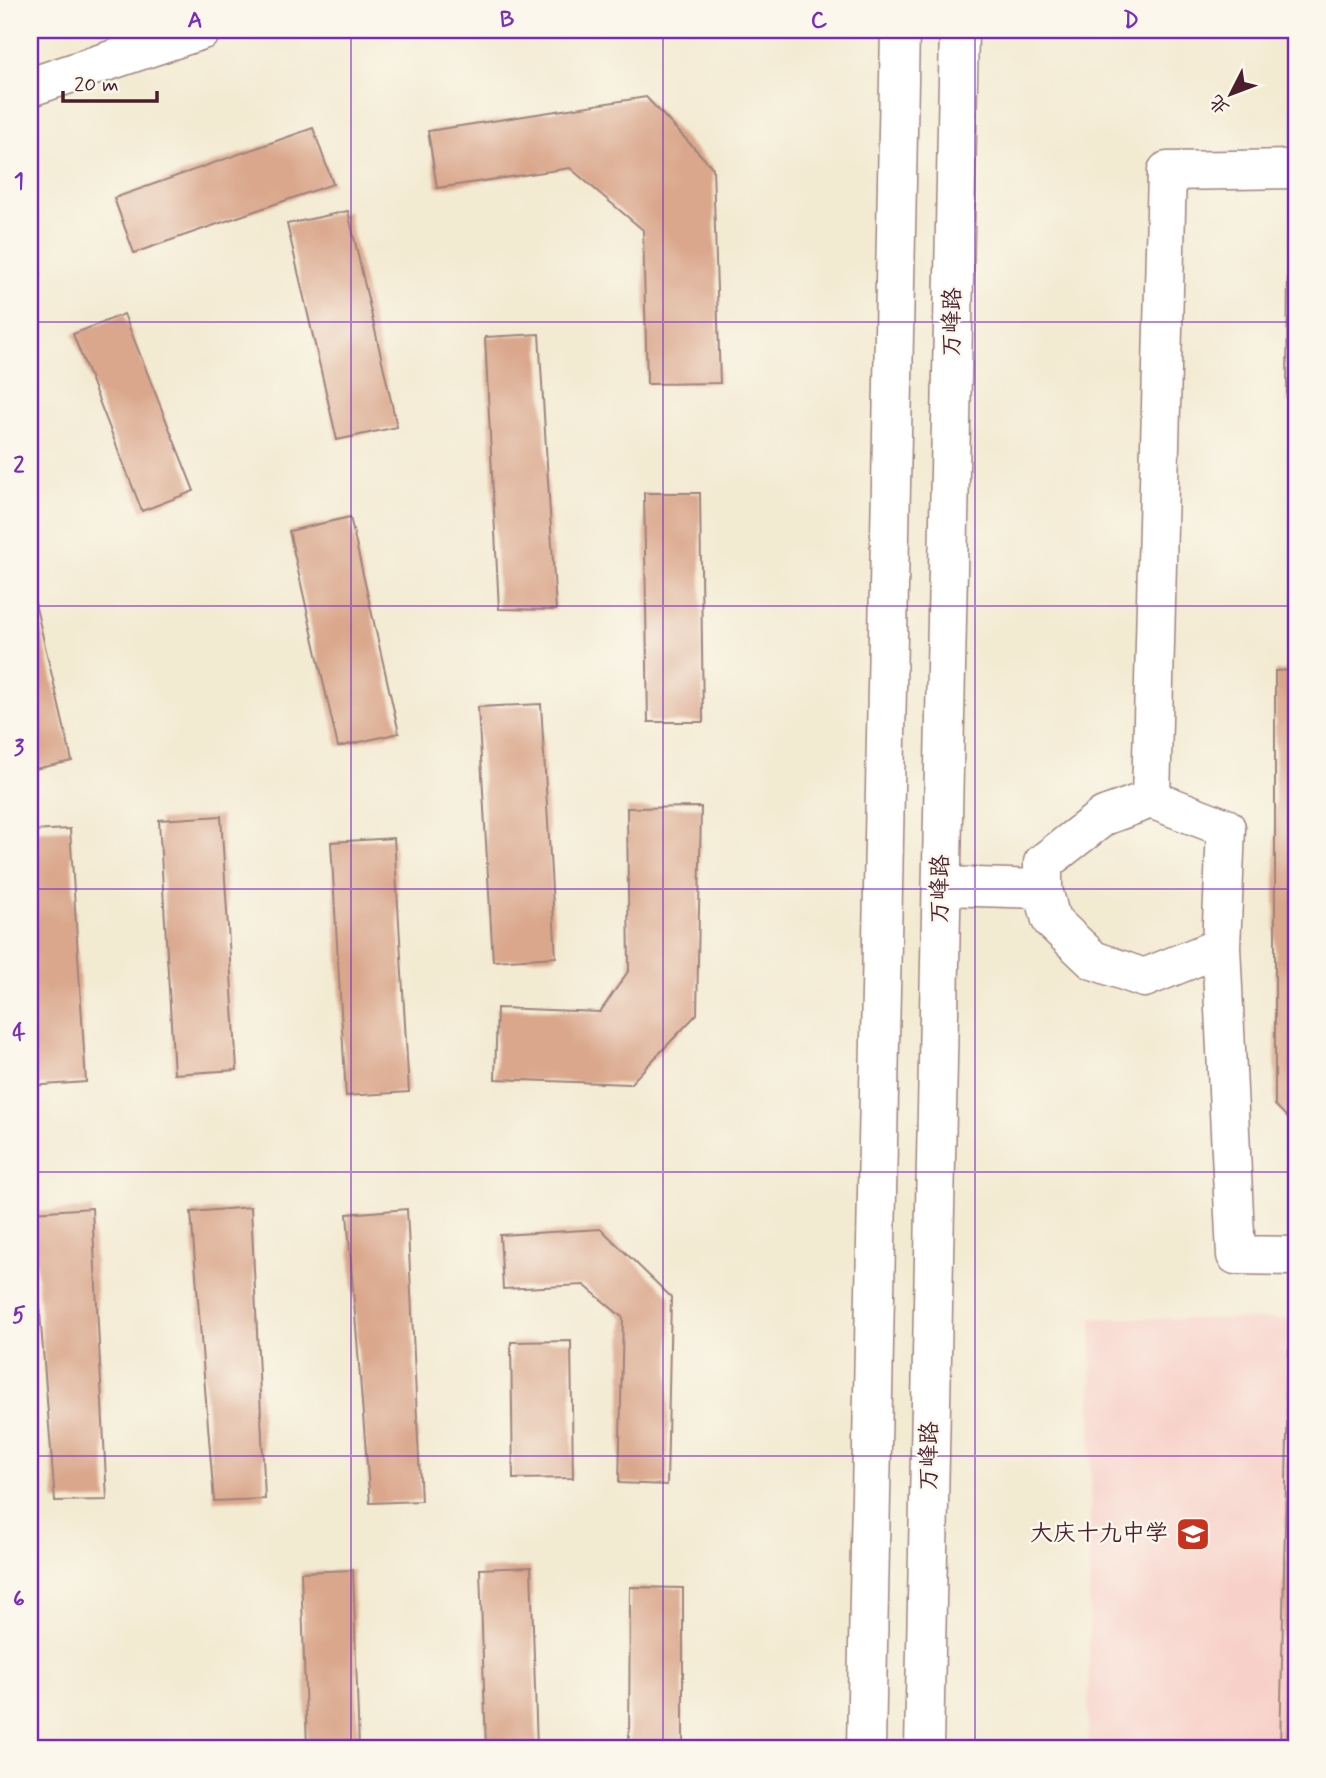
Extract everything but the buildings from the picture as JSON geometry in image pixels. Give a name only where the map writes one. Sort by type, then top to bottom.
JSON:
[{"type":"main road","points":[[30,87],[202,30]]},
{"type":"main road","points":[[866,1748],[901,30]]},
{"type":"main road","name":"万峰路","points":[[924,1748],[959,30]]},
{"type":"main road","points":[[1152,799],[1167,171],[1296,169]]},
{"type":"main road","points":[[1221,947],[1144,978],[1093,960],[1051,920],[1043,889],[1043,863],[1104,816],[1152,799],[1226,828],[1221,947],[1236,1255],[1296,1256]]},
{"type":"main road","points":[[942,886],[1043,889]]},
{"type":"shaded area","name":"大庆十九中学","points":[[1092,1318],[1296,1320],[1296,1748],[1088,1748]]},
{"type":"place","name":"大庆十九中学","points":[[1193,1534]]}]
